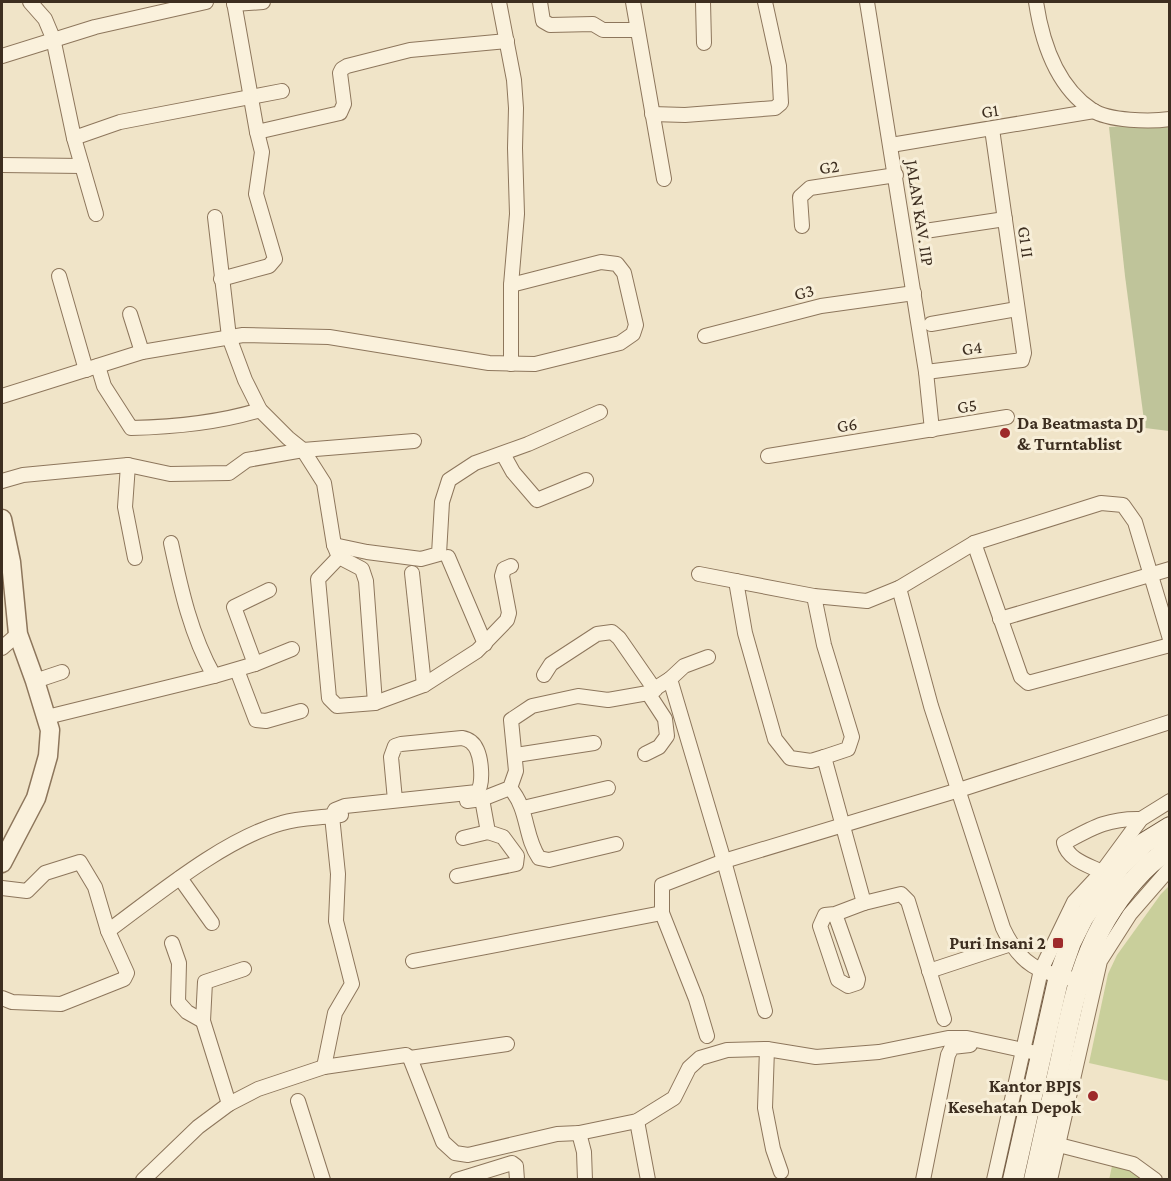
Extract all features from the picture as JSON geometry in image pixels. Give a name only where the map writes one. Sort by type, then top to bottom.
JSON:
[{"type":"main road","points":[[1013,1179],[1028,1055],[1071,942],[1083,918],[1120,866],[1144,843],[1170,826]]},
{"type":"main road","points":[[1035,1179],[1050,1143],[1059,975],[1092,943],[1114,905],[1155,857],[1170,849]]},
{"type":"street","points":[[30,2],[45,19],[53,38],[74,138],[96,214]]},
{"type":"street","points":[[2,56],[53,38],[206,2]]},
{"type":"street","points":[[221,279],[269,266],[275,260],[256,194],[262,152],[250,98],[234,3],[263,2]]},
{"type":"street","points":[[499,2],[514,80],[516,108],[517,214],[511,285],[511,364]]},
{"type":"street","points":[[540,2],[543,21],[550,25],[593,24],[603,30],[636,30]]},
{"type":"street","points":[[633,2],[636,30],[664,179]]},
{"type":"street","points":[[703,2],[704,43]]},
{"type":"street","points":[[652,114],[685,115],[764,109],[775,108],[781,103],[779,66],[765,2]]},
{"type":"street","name":"JALAN KAV. IIP","points":[[867,2],[926,372],[932,430]]},
{"type":"street","points":[[1036,2],[1051,59],[1063,83],[1094,111],[1123,119],[1170,119]]},
{"type":"street","points":[[257,132],[340,112],[344,104],[340,73],[347,66],[410,50],[507,41]]},
{"type":"street","points":[[74,138],[120,122],[282,91]]},
{"type":"street","name":"G1","points":[[891,145],[1094,111]]},
{"type":"street","name":"G1 II","points":[[992,129],[1024,353],[1022,360]]},
{"type":"street","points":[[2,165],[82,166]]},
{"type":"street","name":"G2","points":[[802,226],[800,197],[810,188],[896,175]]},
{"type":"street","points":[[215,217],[229,337],[245,380],[260,410],[303,450],[324,483],[337,551],[362,569],[366,581],[375,703]]},
{"type":"street","points":[[925,231],[1005,219]]},
{"type":"street","points":[[2,396],[142,352],[229,337],[254,335],[329,338],[479,362],[535,364],[620,343],[633,334],[636,325],[624,273],[617,264],[601,262],[511,285]]},
{"type":"street","points":[[59,276],[92,368],[131,428],[198,424],[260,410]]},
{"type":"street","name":"G3","points":[[705,336],[821,306],[914,293]]},
{"type":"street","points":[[931,324],[1017,309]]},
{"type":"street","points":[[130,314],[142,352]]},
{"type":"street","name":"G4","points":[[926,372],[1022,360]]},
{"type":"street","points":[[337,551],[367,552],[421,559],[439,554],[442,502],[450,480],[475,463],[503,454],[600,412]]},
{"type":"street","name":"G5","points":[[932,430],[1008,417]]},
{"type":"street","name":"G6","points":[[768,456],[932,430]]},
{"type":"street","points":[[2,480],[23,475],[128,465],[170,474],[229,473],[247,460],[303,450],[414,441]]},
{"type":"street","points":[[503,454],[513,472],[537,500],[586,480]]},
{"type":"street","points":[[128,465],[125,507],[135,558]]},
{"type":"street","points":[[699,574],[814,596],[867,601],[899,588],[974,543],[1101,503],[1123,505],[1135,522],[1170,639]]},
{"type":"street","points":[[2,519],[11,562],[18,634],[36,681],[48,724],[48,756],[36,798],[2,863]]},
{"type":"street","points":[[171,543],[188,617],[202,656],[214,676]]},
{"type":"street","points":[[974,543],[1021,677],[1028,683],[1170,645]]},
{"type":"street","points":[[337,551],[318,579],[329,698],[337,706],[375,703],[424,685],[485,644],[507,620],[509,613],[502,572],[511,566]]},
{"type":"street","points":[[448,557],[485,644]]},
{"type":"street","points":[[1000,620],[1170,570]]},
{"type":"street","points":[[412,573],[424,685]]},
{"type":"street","points":[[736,580],[745,633],[775,739],[790,758],[811,761],[848,749],[852,737],[824,645],[814,596]]},
{"type":"street","points":[[899,588],[931,706],[1003,928],[1011,944],[1029,964],[1059,975],[1074,902],[1102,872],[1141,819],[1170,801]]},
{"type":"street","points":[[255,664],[234,607],[269,590]]},
{"type":"street","points":[[544,675],[550,664],[597,634],[612,632],[619,638],[664,719],[667,736],[659,747],[645,754]]},
{"type":"street","points":[[2,648],[18,634]]},
{"type":"street","points":[[48,724],[237,670],[292,649]]},
{"type":"street","points":[[108,931],[180,878],[241,839],[283,822],[482,799],[510,788],[516,771],[511,720],[531,705],[578,696],[608,700],[651,692],[684,666],[708,657]]},
{"type":"street","points":[[237,670],[256,720],[266,721],[301,711]]},
{"type":"street","points":[[36,681],[62,672]]},
{"type":"street","points":[[670,679],[724,861],[765,1011]]},
{"type":"street","points":[[707,1036],[696,999],[662,913],[662,885],[724,861],[959,790],[1170,722]]},
{"type":"street","points":[[324,1066],[335,1013],[352,984],[336,921],[338,874],[332,816],[335,810],[345,806],[477,792],[481,786],[477,749],[467,739],[462,738],[395,746],[391,757],[395,800]]},
{"type":"street","points":[[516,754],[594,743]]},
{"type":"street","points":[[824,757],[864,903]]},
{"type":"street","points":[[510,788],[518,797],[523,808],[532,849],[539,858],[549,860],[616,844]]},
{"type":"street","points":[[523,808],[608,788]]},
{"type":"street","points":[[482,799],[488,832]]},
{"type":"street","points":[[1102,872],[1073,857],[1066,851],[1064,843],[1102,822],[1127,818],[1141,819]]},
{"type":"street","points":[[457,876],[516,864],[517,856],[503,837],[488,832],[463,838]]},
{"type":"street","points":[[2,888],[27,891],[45,873],[80,862],[95,887],[108,931],[127,973],[124,979],[61,1004],[12,1002],[2,998]]},
{"type":"street","points":[[1050,1179],[1050,1143],[1100,961],[1130,914],[1170,868]]},
{"type":"street","points":[[180,878],[212,923]]},
{"type":"street","points":[[835,914],[858,978],[857,983],[848,986],[838,980],[820,926],[825,915],[835,914],[894,894],[905,897],[908,900],[944,1018]]},
{"type":"street","points":[[414,961],[662,913]]},
{"type":"street","points":[[172,943],[179,963],[178,1002],[187,1012],[203,1021]]},
{"type":"street","points":[[929,971],[1011,944]]},
{"type":"street","points":[[229,1104],[203,1021],[205,982],[244,969]]},
{"type":"street","points":[[143,1179],[198,1127],[229,1104],[258,1089],[324,1066],[406,1055],[411,1059],[443,1142],[455,1153],[468,1155],[557,1134],[579,1133],[637,1121],[674,1098],[689,1068],[700,1058],[727,1050],[767,1049],[816,1057],[879,1052],[948,1038],[967,1038],[1028,1055]]},
{"type":"street","points":[[411,1059],[507,1044]]},
{"type":"street","points":[[923,1179],[948,1055],[952,1047],[968,1045],[1028,1055]]},
{"type":"street","points":[[767,1049],[765,1108],[773,1149],[781,1172]]},
{"type":"street","points":[[994,1179],[1028,1055]]},
{"type":"street","points":[[298,1101],[323,1179]]},
{"type":"street","points":[[637,1121],[648,1179]]},
{"type":"street","points":[[579,1133],[584,1152],[585,1179]]},
{"type":"street","points":[[1050,1143],[1132,1164],[1155,1179]]},
{"type":"street","points":[[457,1179],[512,1163],[516,1166],[517,1179]]},
{"type":"green space","points":[[1169,124],[1169,431],[1145,428],[1125,276],[1109,127]]},
{"type":"green space","points":[[1169,886],[1169,1081],[1089,1063],[1108,974],[1117,955]]},
{"type":"green space","points":[[1112,1166],[1129,1169],[1146,1180],[1109,1180]]},
{"type":"place","name":"Da Beatmasta DJ & Turntablist","points":[[1005,433]]},
{"type":"place","name":"Puri Insani 2","points":[[1058,943]]},
{"type":"place","name":"Kantor BPJS Kesehatan Depok","points":[[1093,1096]]}]
